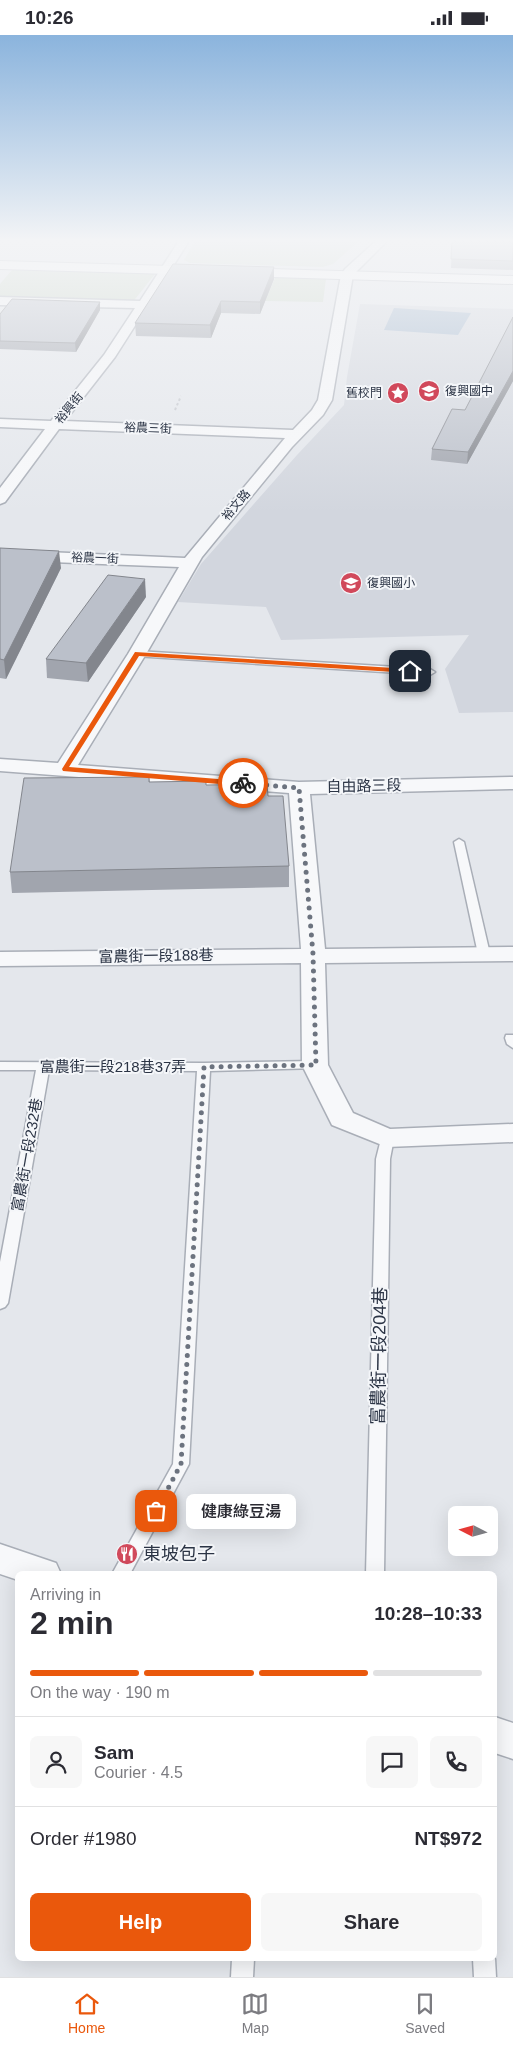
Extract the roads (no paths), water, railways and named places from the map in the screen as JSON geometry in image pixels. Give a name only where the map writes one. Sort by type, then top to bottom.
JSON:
[{"type":"street","name":"裕興街","points":[[3,491],[110,357],[127,332]]},
{"type":"street","name":"裕文路","points":[[65,769],[137,654],[189,563],[295,434],[318,412],[325,400],[337,332]]},
{"type":"street","name":"裕農三街","points":[[0,423],[295,434]]},
{"type":"street","name":"裕農一街","points":[[0,555],[189,563]]},
{"type":"street","name":"自由路三段","points":[[0,765],[299,788],[513,783]]},
{"type":"street","points":[[299,788],[313,954],[316,1065],[342,1119],[386,1138],[513,1133]]},
{"type":"street","name":"富農街一段188巷","points":[[0,959],[513,953]]},
{"type":"street","points":[[2,1564],[31,1571]]},
{"type":"street","points":[[497,1736],[513,1741]]},
{"type":"lane","points":[[137,654],[430,672]]},
{"type":"lane","points":[[459,843],[484,954]]},
{"type":"lane","name":"富農街一段218巷37弄","points":[[0,1066],[204,1067],[316,1065]]},
{"type":"lane","name":"富農街一段232巷","points":[[0,1303],[43,1066]]},
{"type":"lane","points":[[123,1571],[181,1464],[204,1067]]},
{"type":"lane","name":"富農街一段204巷","points":[[375,1571],[383,1159],[386,1138]]},
{"type":"lane","points":[[242,1977],[243,1961]]},
{"type":"lane","points":[[484,1961],[485,1977]]},
{"type":"water","points":[[408,332],[460,332],[458,335]]},
{"type":"place","name":"復興國中","points":[[429,391]]},
{"type":"place","name":"舊校門","points":[[398,393]]},
{"type":"place","name":"復興國小","points":[[351,583]]},
{"type":"place","name":"健康綠豆湯","points":[[156,1511]]},
{"type":"place","name":"東坡包子","points":[[127,1554]]}]
